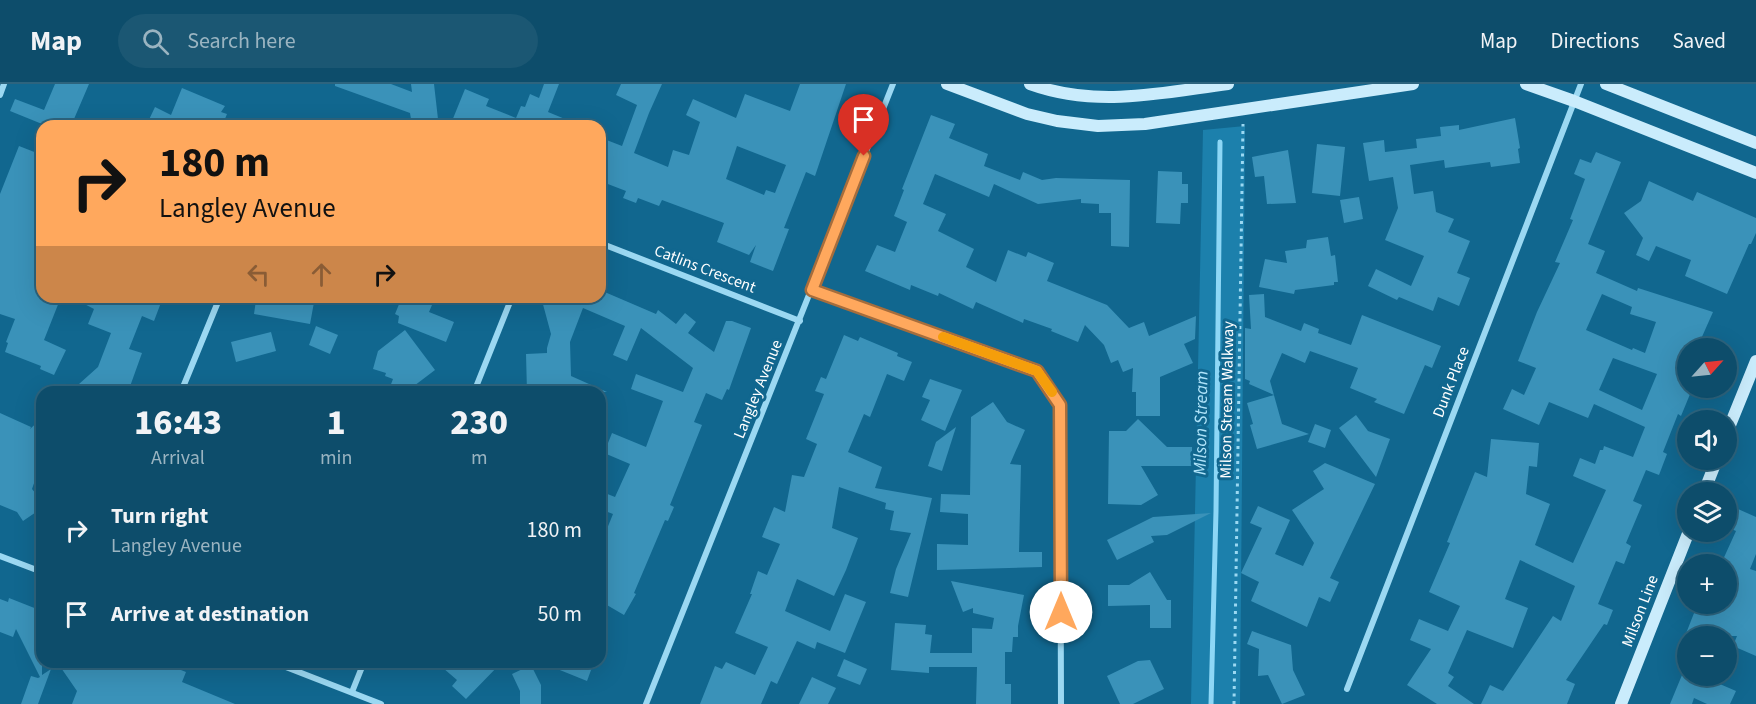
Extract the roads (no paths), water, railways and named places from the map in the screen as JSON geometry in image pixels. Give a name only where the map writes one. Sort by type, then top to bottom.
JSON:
[{"type":"main road","points":[[947,84],[1027,114],[1057,121],[1098,126],[1145,124],[1413,84]]},
{"type":"main road","points":[[1030,84],[1054,93],[1130,98],[1228,84]]},
{"type":"main road","points":[[1526,84],[1756,173]]},
{"type":"main road","points":[[1606,84],[1756,143]]},
{"type":"main road","points":[[1736,410],[1756,361]]},
{"type":"main road","name":"Milson Line","points":[[1621,704],[1685,542]]},
{"type":"street","points":[[0,95],[4,84]]},
{"type":"street","name":"Langley Avenue","points":[[646,704],[893,84]]},
{"type":"street","name":"Dunk Place","points":[[1347,689],[1581,84]]},
{"type":"street","name":"Catlins Crescent","points":[[606,245],[800,321]]},
{"type":"street","points":[[812,290],[1037,371],[1060,405],[1061,704]]},
{"type":"street","points":[[183,386],[218,303]]},
{"type":"street","points":[[476,386],[510,303]]},
{"type":"street","points":[[0,556],[36,570]]},
{"type":"street","points":[[289,668],[381,704]]},
{"type":"street","points":[[352,692],[362,668]]},
{"type":"waterway","name":"Milson Stream","points":[[1211,704],[1216,511],[1220,142]]}]
